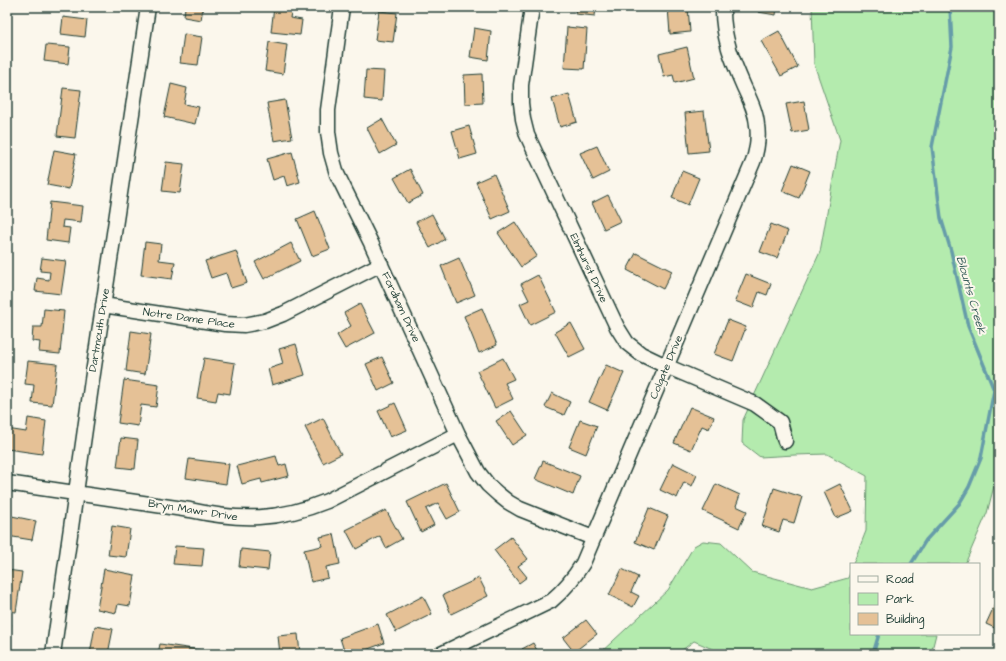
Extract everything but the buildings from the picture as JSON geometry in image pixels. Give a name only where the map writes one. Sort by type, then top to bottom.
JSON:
[{"type":"street","name":"Dartmouth Drive","points":[[52,654],[148,7]]},
{"type":"street","name":"Fordham Drive","points":[[342,7],[328,110],[328,132],[331,153],[337,174],[381,264],[458,434],[478,472],[488,485],[498,494],[520,509],[593,538]]},
{"type":"street","name":"Elmhurst Drive","points":[[532,7],[521,85],[521,103],[527,135],[617,327],[627,343],[634,350],[666,366],[755,404],[780,422],[785,441]]},
{"type":"street","name":"Colgate Drive","points":[[442,654],[551,601],[563,591],[583,563],[756,152],[758,138],[754,109],[728,47],[724,26],[723,7]]},
{"type":"street","name":"Notre Dame Place","points":[[103,305],[225,324],[244,325],[265,321],[283,314],[381,264]]},
{"type":"street","name":"Bryn Mawr Drive","points":[[7,482],[228,517],[262,518],[309,508],[327,501],[458,434]]},
{"type":"green space","points":[[812,7],[999,7],[999,467],[987,513],[965,563],[853,563],[866,531],[867,476],[827,454],[760,457],[742,443],[743,420],[820,252],[840,140],[814,64]]},
{"type":"green space","points":[[703,541],[721,543],[752,572],[812,588],[848,578],[850,573],[850,635],[936,635],[931,654],[724,654],[694,641],[677,654],[599,654],[668,590],[694,546]]},
{"type":"waterway","name":"Blounts Creek","points":[[912,563],[926,540],[959,504],[969,487],[981,458],[994,390],[968,326],[951,251],[941,218],[932,147],[952,47],[950,7]]},
{"type":"waterway","name":"Blounts Creek","points":[[873,654],[879,635]]}]
